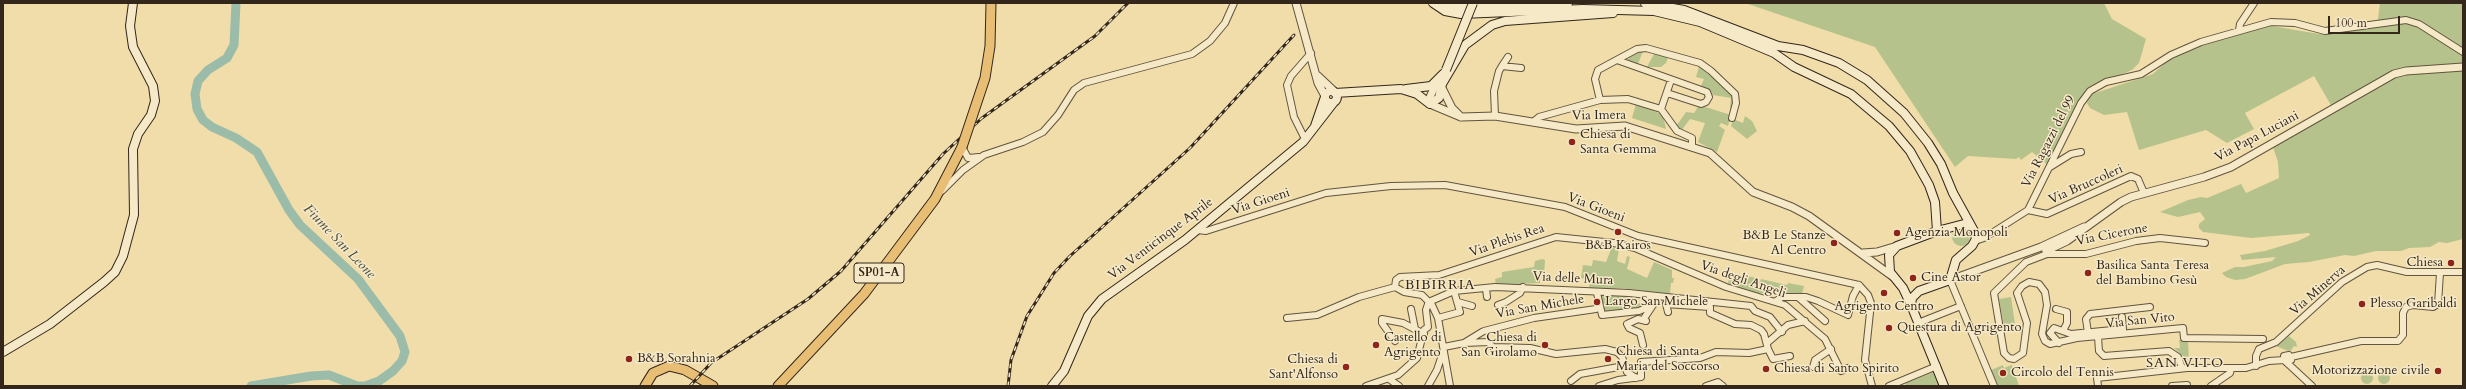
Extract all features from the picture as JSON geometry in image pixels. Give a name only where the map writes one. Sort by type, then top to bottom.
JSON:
[{"type":"main road","points":[[3,352],[50,324],[104,282],[114,272],[123,256],[134,215],[133,149],[138,134],[151,115],[155,101],[153,86],[133,47],[130,26],[133,3]]},
{"type":"main road","points":[[962,147],[968,134],[986,78],[990,46],[991,3]]},
{"type":"main road","points":[[1433,3],[1445,11],[1461,14],[1583,9],[1637,9],[1668,13],[1700,22],[1774,53],[1799,70],[1851,94],[1879,116],[1903,142],[1926,178],[1935,202],[1937,231]]},
{"type":"main road","points":[[1443,3],[1462,8],[1568,3]]},
{"type":"main road","points":[[1448,71],[1473,3]]},
{"type":"main road","points":[[1645,3],[1684,10],[1778,46],[1803,50],[1839,63],[1860,76],[1894,103],[1920,132],[1942,164],[1953,193],[1974,231],[1975,241],[1956,260],[1950,280]]},
{"type":"main road","points":[[1430,104],[1439,98],[1440,85],[1465,45],[1492,25],[1505,21],[1597,16],[1637,9]]},
{"type":"main road","points":[[1401,89],[1440,85]]},
{"type":"main road","name":"Via Imera","points":[[1335,92],[1401,89],[1417,94],[1430,104]]},
{"type":"main road","points":[[1328,91],[1335,92],[1337,98],[1335,102],[1329,103],[1325,96],[1328,91]]},
{"type":"main road","name":"Via Imera","points":[[1335,102],[1374,91]]},
{"type":"main road","name":"Via Venticinque Aprile","points":[[1311,132],[1325,96]]},
{"type":"main road","name":"Via Venticinque Aprile","points":[[1052,386],[1064,371],[1085,322],[1097,304],[1197,230],[1305,139],[1335,102]]},
{"type":"main road","name":"SP01-A","points":[[779,385],[864,294],[935,199],[962,147]]},
{"type":"main road","points":[[1892,276],[1889,255],[1897,246],[1937,231],[1964,224],[1974,231]]},
{"type":"main road","name":"Via Imera","points":[[1892,276],[1903,288],[1937,366],[1944,386]]},
{"type":"main road","name":"Via Cicerone","points":[[1918,291],[1950,280]]},
{"type":"main road","points":[[1903,288],[1911,291],[1918,291]]},
{"type":"main road","points":[[1911,305],[1912,298],[1918,291]]},
{"type":"main road","points":[[645,386],[653,373],[669,366],[685,370],[713,386]]},
{"type":"street","points":[[955,161],[984,156],[1023,142],[1043,132],[1058,115],[1074,90],[1084,83],[1192,54],[1210,41],[1225,23],[1234,3]]},
{"type":"street","points":[[1296,3],[1316,73],[1325,96]]},
{"type":"street","points":[[2239,30],[2240,24],[2254,3]]},
{"type":"street","name":"Via Ragazzi del 99","points":[[2028,210],[2080,103],[2090,91],[2106,82],[2141,74],[2182,49],[2239,30],[2271,22],[2295,23],[2325,31],[2406,20],[2419,24],[2463,52]]},
{"type":"street","points":[[1600,100],[1595,79],[1597,72],[1637,49],[1646,48],[1706,66],[1734,92],[1736,104],[1732,118]]},
{"type":"street","points":[[1305,139],[1294,117],[1287,85],[1291,76],[1310,53]]},
{"type":"street","points":[[1495,116],[1496,80],[1508,57]]},
{"type":"street","points":[[1617,60],[1707,92],[1708,98],[1701,104],[1667,93]]},
{"type":"street","points":[[1502,66],[1521,68]]},
{"type":"street","name":"Via Papa Luciani","points":[[2045,251],[2066,241],[2084,226],[2121,202],[2144,193],[2204,177],[2231,167],[2394,74],[2406,71],[2463,67]]},
{"type":"street","points":[[1316,73],[1335,92]]},
{"type":"street","points":[[1661,109],[1671,80]]},
{"type":"street","points":[[1440,85],[1452,108],[1461,117]]},
{"type":"street","points":[[1533,122],[1539,117],[1600,100],[1628,99],[1661,109],[1677,132],[1692,138],[1692,147]]},
{"type":"street","name":"Via Imera","points":[[1430,104],[1461,117],[1495,116],[1576,130],[1625,126],[1714,155],[1753,192],[1792,207],[1862,253],[1892,276]]},
{"type":"street","points":[[962,147],[968,158]]},
{"type":"street","points":[[2050,167],[2066,156],[2080,152]]},
{"type":"street","points":[[935,199],[969,166],[984,156]]},
{"type":"street","points":[[955,161],[959,164],[969,166]]},
{"type":"street","name":"Via Bruccoleri","points":[[2028,210],[2039,214],[2047,214],[2131,176],[2138,180],[2144,193]]},
{"type":"street","name":"Via Gioeni","points":[[1197,230],[1206,232],[1326,193],[1420,184],[1445,185],[1565,207],[1638,236],[1859,285]]},
{"type":"street","points":[[1975,241],[1984,238],[2028,210]]},
{"type":"street","points":[[1634,248],[1638,236]]},
{"type":"street","name":"Via Plebis Rea","points":[[1395,287],[1396,280],[1400,277],[1439,275],[1556,237],[1594,240],[1634,248]]},
{"type":"street","name":"Via Cicerone","points":[[1950,280],[2045,251],[2086,254],[2136,241],[2160,238],[2205,243]]},
{"type":"street","points":[[1862,253],[1877,252],[1897,246]]},
{"type":"street","name":"Via degli Angeli","points":[[1634,248],[1726,287],[1785,305],[1825,339],[1841,371],[1848,368]]},
{"type":"street","points":[[2045,251],[2021,266],[1997,289],[1994,300],[2004,353],[2007,357],[2018,358],[2024,350],[2027,323],[2017,293],[2026,283],[2036,283],[2044,288],[2047,300],[2042,334],[2047,342],[2059,343],[2098,337]]},
{"type":"street","name":"Via Minerva","points":[[2256,366],[2256,356],[2259,349],[2276,342],[2342,282],[2367,267],[2377,265],[2407,272],[2463,272]]},
{"type":"street","points":[[2098,386],[2097,378],[2185,368],[2231,369],[2256,366],[2264,362],[2288,359],[2361,341],[2398,341],[2403,335],[2403,313],[2406,307],[2413,304],[2433,308],[2438,304],[2440,273]]},
{"type":"street","points":[[1950,280],[1994,386]]},
{"type":"street","points":[[1776,301],[1782,297],[1798,297],[1818,301],[1848,315],[1853,296],[1859,285],[1868,295],[1871,303],[1865,360],[1872,386]]},
{"type":"street","points":[[1287,318],[1317,315],[1359,297],[1395,287],[1404,292],[1419,295],[1430,305],[1438,318],[1450,386]]},
{"type":"street","points":[[1486,288],[1487,297]]},
{"type":"street","name":"Via delle Mura","points":[[1430,305],[1439,296],[1454,291],[1486,288],[1523,288],[1597,293],[1629,293],[1707,304]]},
{"type":"street","points":[[1498,305],[1515,296],[1523,288]]},
{"type":"street","points":[[1438,318],[1460,312],[1454,291]]},
{"type":"street","points":[[1597,293],[1600,312],[1602,315],[1639,311],[1653,305]]},
{"type":"street","points":[[1643,345],[1640,333],[1627,325],[1628,322],[1645,321],[1653,305],[1654,296]]},
{"type":"street","points":[[1798,297],[1825,321]]},
{"type":"street","points":[[1458,302],[1472,306]]},
{"type":"street","name":"Via San Michele","points":[[1464,342],[1483,331],[1534,318],[1596,309],[1599,304]]},
{"type":"street","points":[[1668,312],[1666,304],[1752,306],[1755,311],[1770,317],[1782,332]]},
{"type":"street","points":[[1707,304],[1710,313],[1735,324],[1750,326],[1762,330],[1773,359],[1790,356]]},
{"type":"street","points":[[1366,386],[1398,375],[1417,358],[1424,334],[1428,327],[1430,305]]},
{"type":"street","points":[[1918,323],[1961,306]]},
{"type":"street","points":[[2088,333],[2086,319],[2090,314],[2150,308]]},
{"type":"street","points":[[1411,309],[1415,329]]},
{"type":"street","points":[[2056,309],[2067,312],[2067,323],[2063,331]]},
{"type":"street","points":[[2059,343],[2050,332],[2054,328],[2071,334],[2123,329],[2122,317]]},
{"type":"street","points":[[1394,341],[1382,323],[1382,319],[1403,323],[1424,334]]},
{"type":"street","points":[[1638,378],[1641,362],[1700,358],[1714,353],[1749,353],[1767,346],[1788,325],[1805,321]]},
{"type":"street","name":"Via San Vito","points":[[2185,368],[2178,357],[2169,351],[2104,356],[2099,351],[2098,337],[2183,328],[2184,338],[2262,339]]},
{"type":"street","points":[[1444,347],[1464,342],[1488,342],[1496,347],[1530,348],[1556,354],[1605,349],[1617,352],[1622,357],[1627,372],[1638,378]]},
{"type":"street","points":[[1428,386],[1437,370],[1444,347]]},
{"type":"street","points":[[1813,367],[1815,360],[1831,349]]},
{"type":"street","points":[[2288,359],[2295,370],[2312,386]]},
{"type":"street","points":[[1571,381],[1580,374],[1624,366]]},
{"type":"street","points":[[1889,386],[1900,384],[1937,366]]},
{"type":"street","points":[[2212,386],[2230,373],[2231,369]]},
{"type":"street","points":[[1599,386],[1618,380],[1638,378]]},
{"type":"street","points":[[1389,379],[1399,386]]},
{"type":"street","points":[[1706,386],[1718,382],[1722,386]]},
{"type":"street","points":[[2173,386],[2187,385]]},
{"type":"green space","points":[[1745,3],[2104,3],[2112,19],[2146,39],[2139,63],[2132,70],[2092,87],[2073,112],[2048,165],[2032,152],[2021,160],[2019,157],[2016,159],[1968,156],[1955,167],[1875,47]]},
{"type":"green space","points":[[2380,3],[2463,3],[2463,239],[2447,243],[2439,242],[2430,247],[2409,248],[2401,251],[2376,251],[2354,256],[2345,255],[2309,262],[2285,264],[2245,279],[2235,280],[2226,277],[2222,273],[2235,267],[2244,267],[2272,261],[2276,257],[2242,260],[2240,255],[2265,251],[2298,241],[2310,235],[2309,233],[2251,238],[2203,232],[2199,228],[2199,224],[2205,219],[2200,212],[2178,217],[2160,212],[2188,200],[2201,197],[2207,198],[2241,184],[2246,193],[2279,178],[2278,162],[2273,147],[2335,112],[2314,76],[2245,113],[2254,129],[2227,143],[2206,130],[2139,150],[2127,112],[2104,115],[2090,108],[2087,103],[2089,95],[2153,74],[2166,62],[2188,50],[2266,25],[2319,34],[2377,27]]},
{"type":"green space","points":[[1640,50],[1643,51],[1638,64],[1628,60],[1629,56]]},
{"type":"green space","points":[[1654,54],[1668,57],[1666,63],[1661,67],[1647,67]]},
{"type":"green space","points":[[1699,67],[1732,93],[1732,109],[1730,108],[1731,98],[1713,95],[1710,90],[1701,86],[1704,79],[1696,77]]},
{"type":"green space","points":[[1636,104],[1661,114],[1666,129],[1632,118]]},
{"type":"green space","points":[[1699,105],[1731,115],[1728,126],[1721,123],[1719,126],[1725,130],[1717,152],[1698,142],[1705,123],[1690,119],[1681,131],[1677,125],[1686,112],[1694,113]]},
{"type":"green space","points":[[1745,116],[1752,121],[1757,131],[1747,139],[1731,126],[1733,119],[1743,123]]},
{"type":"green space","points":[[1961,228],[1967,231],[1970,237],[1967,243],[1961,246],[1955,243],[1952,237],[1955,231]]},
{"type":"green space","points":[[1612,247],[1619,249],[1617,261],[1625,264],[1627,256],[1630,257],[1627,269],[1647,278],[1654,262],[1672,270],[1672,278],[1674,278],[1673,283],[1671,283],[1670,294],[1621,288],[1593,291],[1593,288],[1589,288],[1590,280],[1581,278],[1583,265],[1592,266],[1593,260],[1606,262]]},
{"type":"green space","points":[[1542,259],[1545,260],[1544,277],[1540,277],[1540,283],[1496,285],[1495,279],[1502,277],[1502,272],[1534,267],[1535,261]]},
{"type":"green space","points":[[1730,273],[1757,278],[1756,281],[1760,282],[1761,279],[1787,285],[1788,283],[1804,286],[1802,294],[1758,293],[1728,284]]},
{"type":"green space","points":[[1601,295],[1628,295],[1628,304],[1650,303],[1638,309],[1620,312],[1603,312]]},
{"type":"green space","points":[[2011,297],[2015,324],[2004,326],[1999,299]]},
{"type":"green space","points":[[2289,336],[2296,342],[2297,347],[2294,346],[2290,352],[2276,346]]},
{"type":"green space","points":[[2179,340],[2188,340],[2189,362],[2174,348],[2180,348]]},
{"type":"green space","name":"Circolo del Tennis","points":[[2003,365],[2004,368],[2012,365],[2019,386],[1998,386],[1991,370]]},
{"type":"green space","points":[[1934,372],[1940,386],[1905,386],[1906,383]]},
{"type":"green space","points":[[2365,372],[2369,372],[2373,378],[2369,384],[2365,384],[2361,380],[2361,376]]},
{"type":"green space","points":[[2382,372],[2386,372],[2390,378],[2386,384],[2382,384],[2378,380],[2378,376]]},
{"type":"waterway","name":"Fiume San Leone","points":[[236,3],[234,45],[227,58],[208,70],[198,81],[195,94],[197,109],[203,120],[212,127],[236,138],[257,152],[289,210],[300,225],[358,279],[400,336],[405,352],[402,361],[393,371],[379,381],[365,386],[357,386],[329,375],[311,376],[251,386]]},
{"type":"railway","points":[[690,386],[711,363],[808,299],[841,271],[943,154],[982,118],[1095,36],[1128,3]]},
{"type":"railway","points":[[1008,386],[1011,360],[1027,316],[1054,273],[1070,256],[1190,148],[1294,35]]},
{"type":"place","name":"Chiesa di Santa Gemma","points":[[1572,142]]},
{"type":"place","name":"B&B Kairos","points":[[1618,232]]},
{"type":"place","name":"Agenzia Monopoli","points":[[1897,233]]},
{"type":"place","name":"B&B Le Stanze Al Centro","points":[[1834,243]]},
{"type":"place","name":"Chiesa","points":[[2451,263]]},
{"type":"place","name":"Basilica Santa Teresa del Bambino Gesù","points":[[2088,273]]},
{"type":"place","name":"Cine Astor","points":[[1913,278]]},
{"type":"place","name":"Agrigento Centro","points":[[1884,293]]},
{"type":"place","name":"Largo San Michele","points":[[1597,302]]},
{"type":"place","name":"Plesso Garibaldi","points":[[2362,304]]},
{"type":"place","name":"Questura di Agrigento","points":[[1889,328]]},
{"type":"place","name":"Castello di Agrigento","points":[[1376,345]]},
{"type":"place","name":"Chiesa di San Girolamo","points":[[1545,345]]},
{"type":"place","name":"B&B Sorahnia","points":[[629,359]]},
{"type":"place","name":"Chiesa di Santa Maria del Soccorso","points":[[1608,359]]},
{"type":"place","name":"Chiesa di Sant'Alfonso","points":[[1346,367]]},
{"type":"place","name":"Chiesa di Santo Spirito","points":[[1766,369]]},
{"type":"place","name":"Motorizzazione civile","points":[[2438,371]]},
{"type":"place","name":"Circolo del Tennis","points":[[2003,373]]},
{"type":"district","name":"BIBIRRIA","points":[[1440,286]]},
{"type":"district","name":"SAN VITO","points":[[2185,364]]}]
